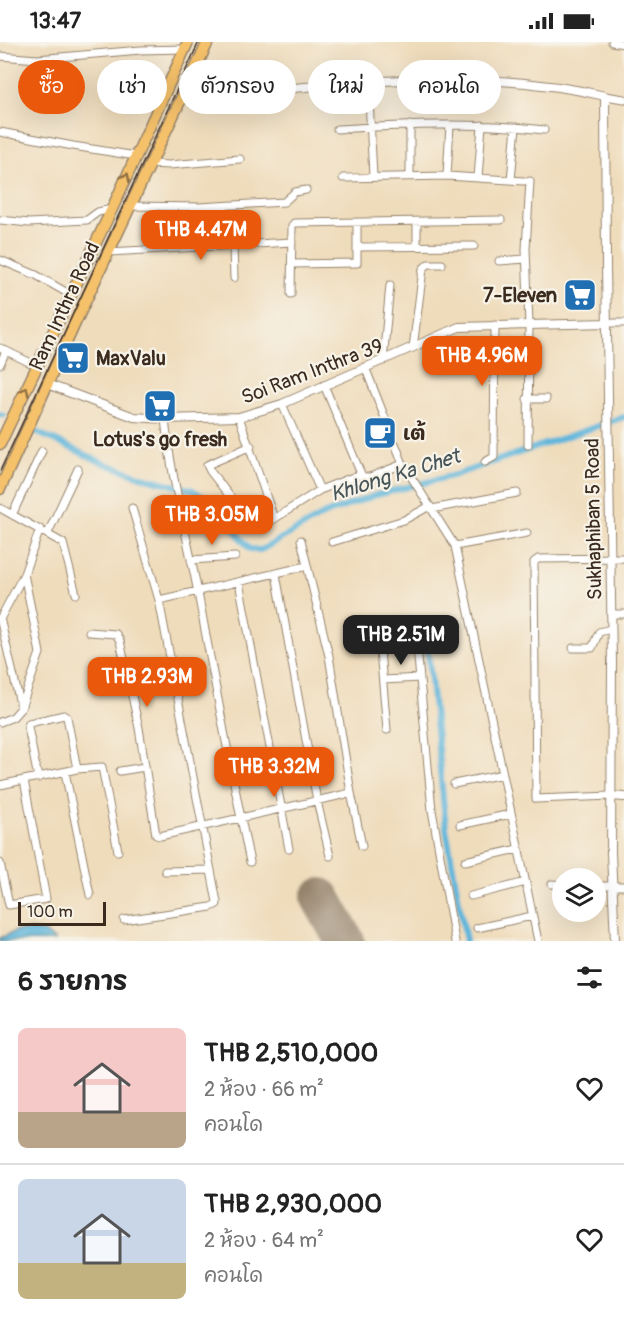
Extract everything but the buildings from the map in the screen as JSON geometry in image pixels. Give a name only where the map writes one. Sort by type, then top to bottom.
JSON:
[{"type":"main road","name":"Ram Inthra Road","points":[[200,60],[208,42]]},
{"type":"main road","name":"Ram Inthra Road","points":[[0,444],[112,209],[186,46]]},
{"type":"main road","name":"Ram Inthra Road","points":[[0,489],[179,104]]},
{"type":"street","points":[[612,42],[624,44]]},
{"type":"street","points":[[0,56],[38,59],[186,46]]},
{"type":"street","points":[[385,80],[513,81],[537,83],[624,99]]},
{"type":"street","name":"Sukhaphiban 5 Road","points":[[605,96],[611,558],[611,796],[613,886],[618,940]]},
{"type":"street","points":[[369,114],[373,176]]},
{"type":"street","points":[[410,125],[410,176]]},
{"type":"street","points":[[337,129],[410,125],[482,125],[544,130]]},
{"type":"street","points":[[447,176],[450,125]]},
{"type":"street","points":[[478,178],[482,125]]},
{"type":"street","points":[[511,180],[516,127]]},
{"type":"street","points":[[0,132],[136,156]]},
{"type":"street","points":[[150,164],[169,165],[240,159]]},
{"type":"street","points":[[343,178],[447,176],[527,181],[528,445]]},
{"type":"street","points":[[131,206],[201,207],[284,202],[295,192],[306,190]]},
{"type":"street","points":[[0,220],[28,223],[87,220],[98,212],[112,209]]},
{"type":"street","points":[[291,294],[292,226],[294,223],[501,220]]},
{"type":"street","points":[[417,222],[417,246]]},
{"type":"street","points":[[292,264],[357,263],[357,223]]},
{"type":"street","points":[[199,233],[200,248]]},
{"type":"street","points":[[109,252],[292,242]]},
{"type":"street","points":[[233,245],[234,278]]},
{"type":"street","points":[[357,247],[474,246]]},
{"type":"street","points":[[499,261],[526,259]]},
{"type":"street","points":[[0,260],[36,275],[70,295]]},
{"type":"street","points":[[413,348],[423,269],[428,264],[442,264]]},
{"type":"street","points":[[383,361],[390,285]]},
{"type":"street","name":"Soi Ram Inthra 39","points":[[47,384],[134,417],[165,419],[239,417],[282,404],[459,327],[624,323]]},
{"type":"street","points":[[485,462],[494,457],[495,325]]},
{"type":"street","points":[[0,364],[3,350],[37,366]]},
{"type":"street","points":[[365,367],[403,464],[455,546],[538,941]]},
{"type":"street","points":[[324,384],[363,477],[370,477],[403,464]]},
{"type":"street","points":[[527,399],[546,399]]},
{"type":"street","points":[[282,404],[320,490]]},
{"type":"street","points":[[239,417],[274,519]]},
{"type":"street","points":[[165,419],[176,496],[198,592],[250,861]]},
{"type":"street","points":[[250,446],[207,465],[253,526],[258,527],[274,519],[320,490],[361,474]]},
{"type":"street","points":[[12,515],[42,451]]},
{"type":"street","points":[[48,534],[78,469]]},
{"type":"street","points":[[332,542],[404,520],[431,507],[517,493]]},
{"type":"street","points":[[0,508],[63,543],[76,594]]},
{"type":"street","points":[[124,920],[215,906],[217,902],[159,600],[132,508]]},
{"type":"street","points":[[21,708],[0,619],[24,574],[40,529]]},
{"type":"street","points":[[455,546],[527,533]]},
{"type":"street","points":[[301,540],[329,656],[362,846]]},
{"type":"street","points":[[191,560],[235,557]]},
{"type":"street","points":[[624,558],[538,559],[534,562],[536,799],[624,797]]},
{"type":"street","points":[[159,600],[307,566]]},
{"type":"street","points":[[0,722],[13,717],[21,708],[39,653],[24,574]]},
{"type":"street","points":[[276,574],[317,801],[330,856]]},
{"type":"street","points":[[239,582],[289,849]]},
{"type":"street","points":[[611,614],[624,614]]},
{"type":"street","points":[[415,625],[432,810],[455,941]]},
{"type":"street","points":[[378,628],[387,730]]},
{"type":"street","points":[[573,648],[592,648],[599,632],[611,629]]},
{"type":"street","points":[[89,632],[111,632],[119,636],[146,767],[156,835],[202,827],[351,793]]},
{"type":"street","points":[[383,680],[420,678]]},
{"type":"street","points":[[38,778],[29,723],[64,715],[68,717],[77,769]]},
{"type":"street","points":[[120,771],[146,767]]},
{"type":"street","points":[[0,785],[77,769],[102,768],[118,850]]},
{"type":"street","points":[[65,772],[90,895]]},
{"type":"street","points":[[454,784],[503,774]]},
{"type":"street","points":[[0,863],[9,905],[46,898],[24,780]]},
{"type":"street","points":[[460,825],[511,814]]},
{"type":"street","points":[[465,861],[518,849]]},
{"type":"street","points":[[165,871],[211,870]]},
{"type":"street","points":[[471,896],[526,882]]},
{"type":"street","points":[[606,886],[624,886]]},
{"type":"street","points":[[477,928],[532,916]]},
{"type":"water","points":[[16,931],[45,932],[55,941],[0,941],[0,938]]},
{"type":"waterway","name":"Khlong Ka Chet","points":[[34,431],[103,463],[146,478],[193,490],[210,501],[250,549],[261,550],[325,514],[376,495],[455,475],[624,417]]},
{"type":"waterway","points":[[425,621],[446,828],[466,941]]},
{"type":"runway","points":[[321,898],[345,941]]},
{"type":"railway","points":[[0,471],[199,42]]},
{"type":"place","name":"7-Eleven","points":[[580,295]]},
{"type":"place","name":"MaxValu","points":[[73,358]]},
{"type":"place","name":"Lotus's go fresh","points":[[160,406]]},
{"type":"place","name":"เต้","points":[[380,433]]}]
